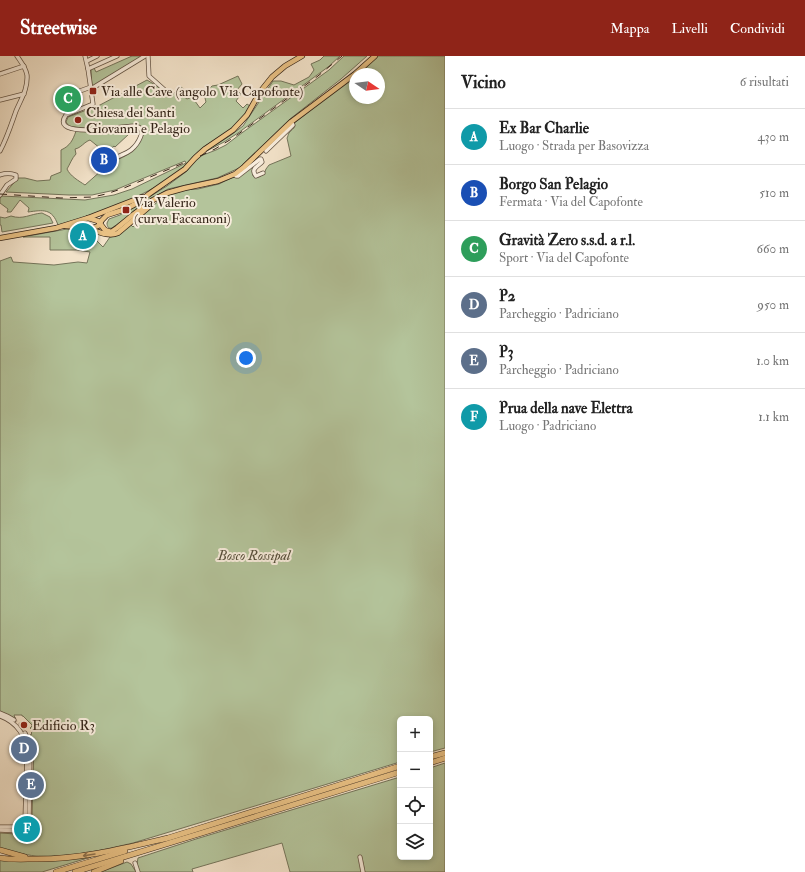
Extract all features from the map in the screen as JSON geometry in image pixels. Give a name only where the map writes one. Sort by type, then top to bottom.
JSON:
[{"type":"highway","points":[[433,756],[445,752]]},
{"type":"highway","points":[[433,762],[445,758]]},
{"type":"highway","points":[[56,872],[397,767]]},
{"type":"highway","points":[[75,872],[397,773]]},
{"type":"highway","points":[[0,858],[40,859],[90,855],[168,838]]},
{"type":"highway","points":[[94,872],[173,842]]},
{"type":"highway","points":[[0,850],[12,854],[40,859]]},
{"type":"main road","points":[[90,229],[95,228],[104,217],[131,207],[185,170],[205,149],[233,130],[247,115],[260,92],[272,77],[285,66],[302,56]]},
{"type":"main road","points":[[59,227],[74,227],[106,232],[114,231],[153,200],[176,190],[218,181],[235,174],[291,122],[355,74],[375,56]]},
{"type":"main road","points":[[0,238],[59,227],[105,212],[149,194]]},
{"type":"main road","points":[[100,223],[101,216],[105,212]]},
{"type":"main road","points":[[106,232],[105,220],[117,212]]},
{"type":"main road","points":[[88,218],[96,220],[100,223],[106,232]]},
{"type":"street","points":[[0,151],[2,142],[10,131],[17,108],[24,94],[27,79],[24,66],[17,56]]},
{"type":"street","points":[[85,56],[94,104],[66,115],[63,121],[65,126],[68,128],[79,130],[100,130],[133,126],[140,128],[142,130],[141,136],[133,148],[126,154],[116,158]]},
{"type":"street","points":[[87,61],[97,56]]},
{"type":"street","points":[[88,69],[117,56]]},
{"type":"street","points":[[76,96],[76,92],[91,88],[146,56],[149,76],[168,92]]},
{"type":"street","points":[[0,74],[24,66]]},
{"type":"street","points":[[0,100],[24,94]]},
{"type":"street","points":[[266,151],[283,134],[292,128],[293,125],[291,122]]},
{"type":"street","points":[[235,174],[238,176],[260,159],[263,161],[255,167],[254,174],[258,176],[263,173]]},
{"type":"street","points":[[0,175],[12,174],[16,176],[16,178],[7,185],[0,195]]},
{"type":"street","points":[[0,713],[14,720]]},
{"type":"street","points":[[0,716],[10,721],[18,728],[26,745],[27,821]]},
{"type":"street","points":[[25,733],[30,750],[27,821]]},
{"type":"street","points":[[0,828],[16,827],[27,821]]},
{"type":"street","points":[[0,828],[16,830],[24,836],[29,836],[34,828],[32,824],[27,821]]},
{"type":"street","points":[[19,826],[19,831]]},
{"type":"street","points":[[360,857],[364,872]]},
{"type":"street","points":[[135,863],[138,872]]},
{"type":"green space","points":[[132,56],[142,56],[92,87],[91,69],[94,68],[96,72]]},
{"type":"green space","points":[[324,56],[340,56],[328,67],[238,133],[201,154],[243,126],[273,81],[281,81],[294,85],[309,77],[314,70],[311,64],[320,60]]},
{"type":"green space","points":[[344,56],[367,56],[353,68],[349,68],[349,72],[341,79],[290,119],[239,168],[217,178],[168,189],[112,228],[108,227],[107,223],[109,219],[120,215],[167,186],[187,171],[198,157],[226,145],[329,70]]},
{"type":"green space","name":"Bosco Rossipal","points":[[378,56],[445,56],[445,748],[433,751],[433,716],[397,716],[397,763],[133,843],[85,853],[61,856],[27,855],[0,848],[0,833],[16,834],[16,831],[21,836],[28,838],[33,836],[36,829],[29,817],[32,817],[34,745],[30,745],[29,740],[33,731],[30,728],[32,725],[22,715],[14,715],[16,718],[15,719],[0,712],[0,261],[11,257],[13,262],[54,265],[78,262],[87,263],[90,252],[77,250],[50,250],[50,237],[23,237],[67,229],[76,230],[76,246],[97,241],[103,247],[110,237],[116,236],[130,224],[133,227],[136,224],[134,221],[160,200],[170,194],[183,190],[198,189],[219,184],[258,162],[259,163],[253,168],[252,174],[253,176],[259,177],[264,174],[269,165],[291,156],[287,138],[289,133],[295,127],[294,123],[349,81],[349,104],[385,104],[385,68],[364,68]]},
{"type":"green space","points":[[238,76],[242,84],[237,90],[241,94],[236,101],[243,108],[247,104],[250,106],[240,121],[236,126],[222,136],[202,148],[176,174],[148,191],[104,210],[58,225],[56,219],[46,211],[28,212],[29,208],[20,200],[11,212],[7,212],[8,209],[0,203],[1,196],[85,200],[114,195],[132,189],[186,163],[185,161],[115,190],[92,195],[6,192],[18,178],[37,181],[50,180],[51,176],[61,172],[61,150],[67,147],[71,142],[76,131],[97,132],[128,129],[129,134],[106,153],[90,140],[75,149],[76,154],[67,169],[72,176],[85,185],[110,163],[112,166],[116,164],[114,161],[132,151],[144,132],[142,127],[139,125],[98,128],[69,126],[66,122],[68,117],[100,105],[147,80],[172,95],[181,87],[186,91],[183,96],[187,99],[192,97],[200,108],[206,102],[204,94],[212,86],[218,85]]},
{"type":"green space","points":[[42,213],[50,217],[53,223],[2,232],[0,217],[23,217]]},
{"type":"green space","points":[[445,763],[445,872],[290,872],[282,843],[192,869],[193,872],[139,872],[137,864],[138,858],[397,778],[397,860],[433,860],[433,767]]},
{"type":"green space","points":[[91,857],[42,872],[0,872],[0,859],[49,861]]},
{"type":"green space","points":[[127,862],[131,864],[136,872],[101,872]]},
{"type":"tunnel","points":[[14,720],[20,725],[25,733]]},
{"type":"railway","points":[[200,156],[233,138],[318,76],[342,56]]},
{"type":"railway","points":[[0,194],[61,198],[93,197],[124,188],[186,162]]},
{"type":"place","name":"Via alle Cave (angolo Via Capofonte)","points":[[93,91]]},
{"type":"place","name":"Gravità Zero s.s.d. a r.l.","points":[[68,99]]},
{"type":"place","name":"Chiesa dei Santi Giovanni e Pelagio","points":[[78,120]]},
{"type":"place","name":"Borgo San Pelagio","points":[[104,160]]},
{"type":"place","name":"Via Valerio (curva Faccanoni)","points":[[126,210]]},
{"type":"place","name":"Ex Bar Charlie","points":[[83,236]]},
{"type":"place","name":"Edificio R3","points":[[24,725]]},
{"type":"place","name":"P2","points":[[24,749]]},
{"type":"place","name":"P3","points":[[31,785]]},
{"type":"place","name":"Prua della nave Elettra","points":[[27,829]]}]
